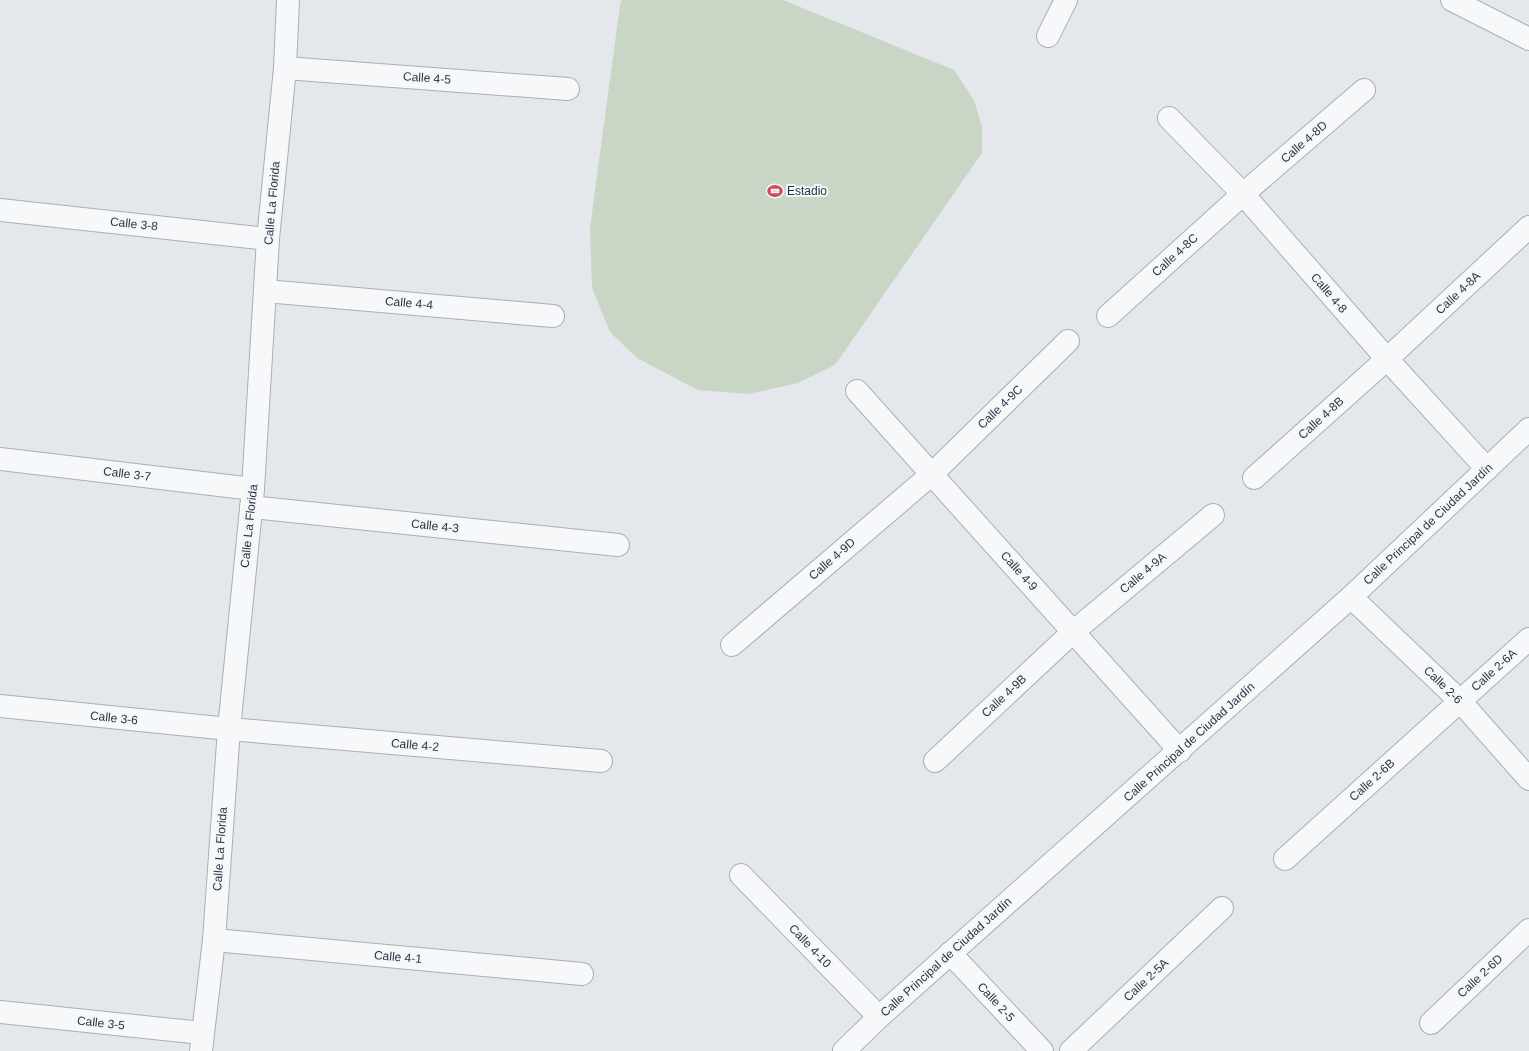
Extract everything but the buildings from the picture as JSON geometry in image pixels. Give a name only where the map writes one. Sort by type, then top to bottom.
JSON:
[{"type":"street","name":"Calle La Florida","points":[[202,1042],[214,940],[229,729],[252,498],[268,239],[285,68],[288,0]]},
{"type":"street","points":[[1048,36],[1066,0]]},
{"type":"street","points":[[1452,0],[1529,39]]},
{"type":"street","name":"Calle 4-5","points":[[285,68],[568,89]]},
{"type":"street","name":"Calle 4-8D","points":[[1243,194],[1364,90]]},
{"type":"street","name":"Calle 4-8","points":[[1169,118],[1243,194],[1487,469]]},
{"type":"street","name":"Calle 4-8C","points":[[1108,316],[1243,194]]},
{"type":"street","name":"Calle 3-8","points":[[0,210],[268,239]]},
{"type":"street","name":"Calle 4-8A","points":[[1387,358],[1529,227]]},
{"type":"street","name":"Calle 4-4","points":[[265,291],[553,316]]},
{"type":"street","name":"Calle 4-9C","points":[[932,474],[1068,341]]},
{"type":"street","name":"Calle 4-8B","points":[[1254,478],[1387,358]]},
{"type":"street","name":"Calle 4-9","points":[[857,391],[1180,751]]},
{"type":"street","name":"Calle Principal de Ciudad Jardín","points":[[844,1051],[879,1017],[950,953],[1180,751],[1351,597],[1529,429]]},
{"type":"street","name":"Calle 3-7","points":[[0,459],[252,498]]},
{"type":"street","name":"Calle 4-9D","points":[[732,645],[932,474]]},
{"type":"street","name":"Calle 4-3","points":[[252,498],[618,545]]},
{"type":"street","name":"Calle 4-9A","points":[[1073,632],[1213,514]]},
{"type":"street","name":"Calle 2-6","points":[[1351,597],[1460,701],[1529,779]]},
{"type":"street","name":"Calle 4-9B","points":[[935,761],[1073,632]]},
{"type":"street","name":"Calle 2-6A","points":[[1460,701],[1529,639]]},
{"type":"street","name":"Calle 2-6B","points":[[1285,859],[1460,701]]},
{"type":"street","name":"Calle 3-6","points":[[0,706],[229,729]]},
{"type":"street","name":"Calle 4-2","points":[[229,729],[601,761]]},
{"type":"street","name":"Calle 4-10","points":[[741,875],[879,1017]]},
{"type":"street","name":"Calle 2-5A","points":[[1071,1051],[1222,908]]},
{"type":"street","name":"Calle 2-6D","points":[[1431,1023],[1529,930]]},
{"type":"street","name":"Calle 4-1","points":[[214,940],[582,974]]},
{"type":"street","name":"Calle 2-5","points":[[950,953],[1042,1051]]},
{"type":"street","name":"Calle 3-5","points":[[0,1012],[202,1042]]},
{"type":"green space","name":"Estadio","points":[[622,0],[783,0],[954,70],[974,100],[982,127],[982,153],[835,365],[798,383],[748,394],[698,390],[637,358],[610,332],[592,288],[590,228],[620,5]]},
{"type":"place","name":"Estadio","points":[[775,191]]}]
